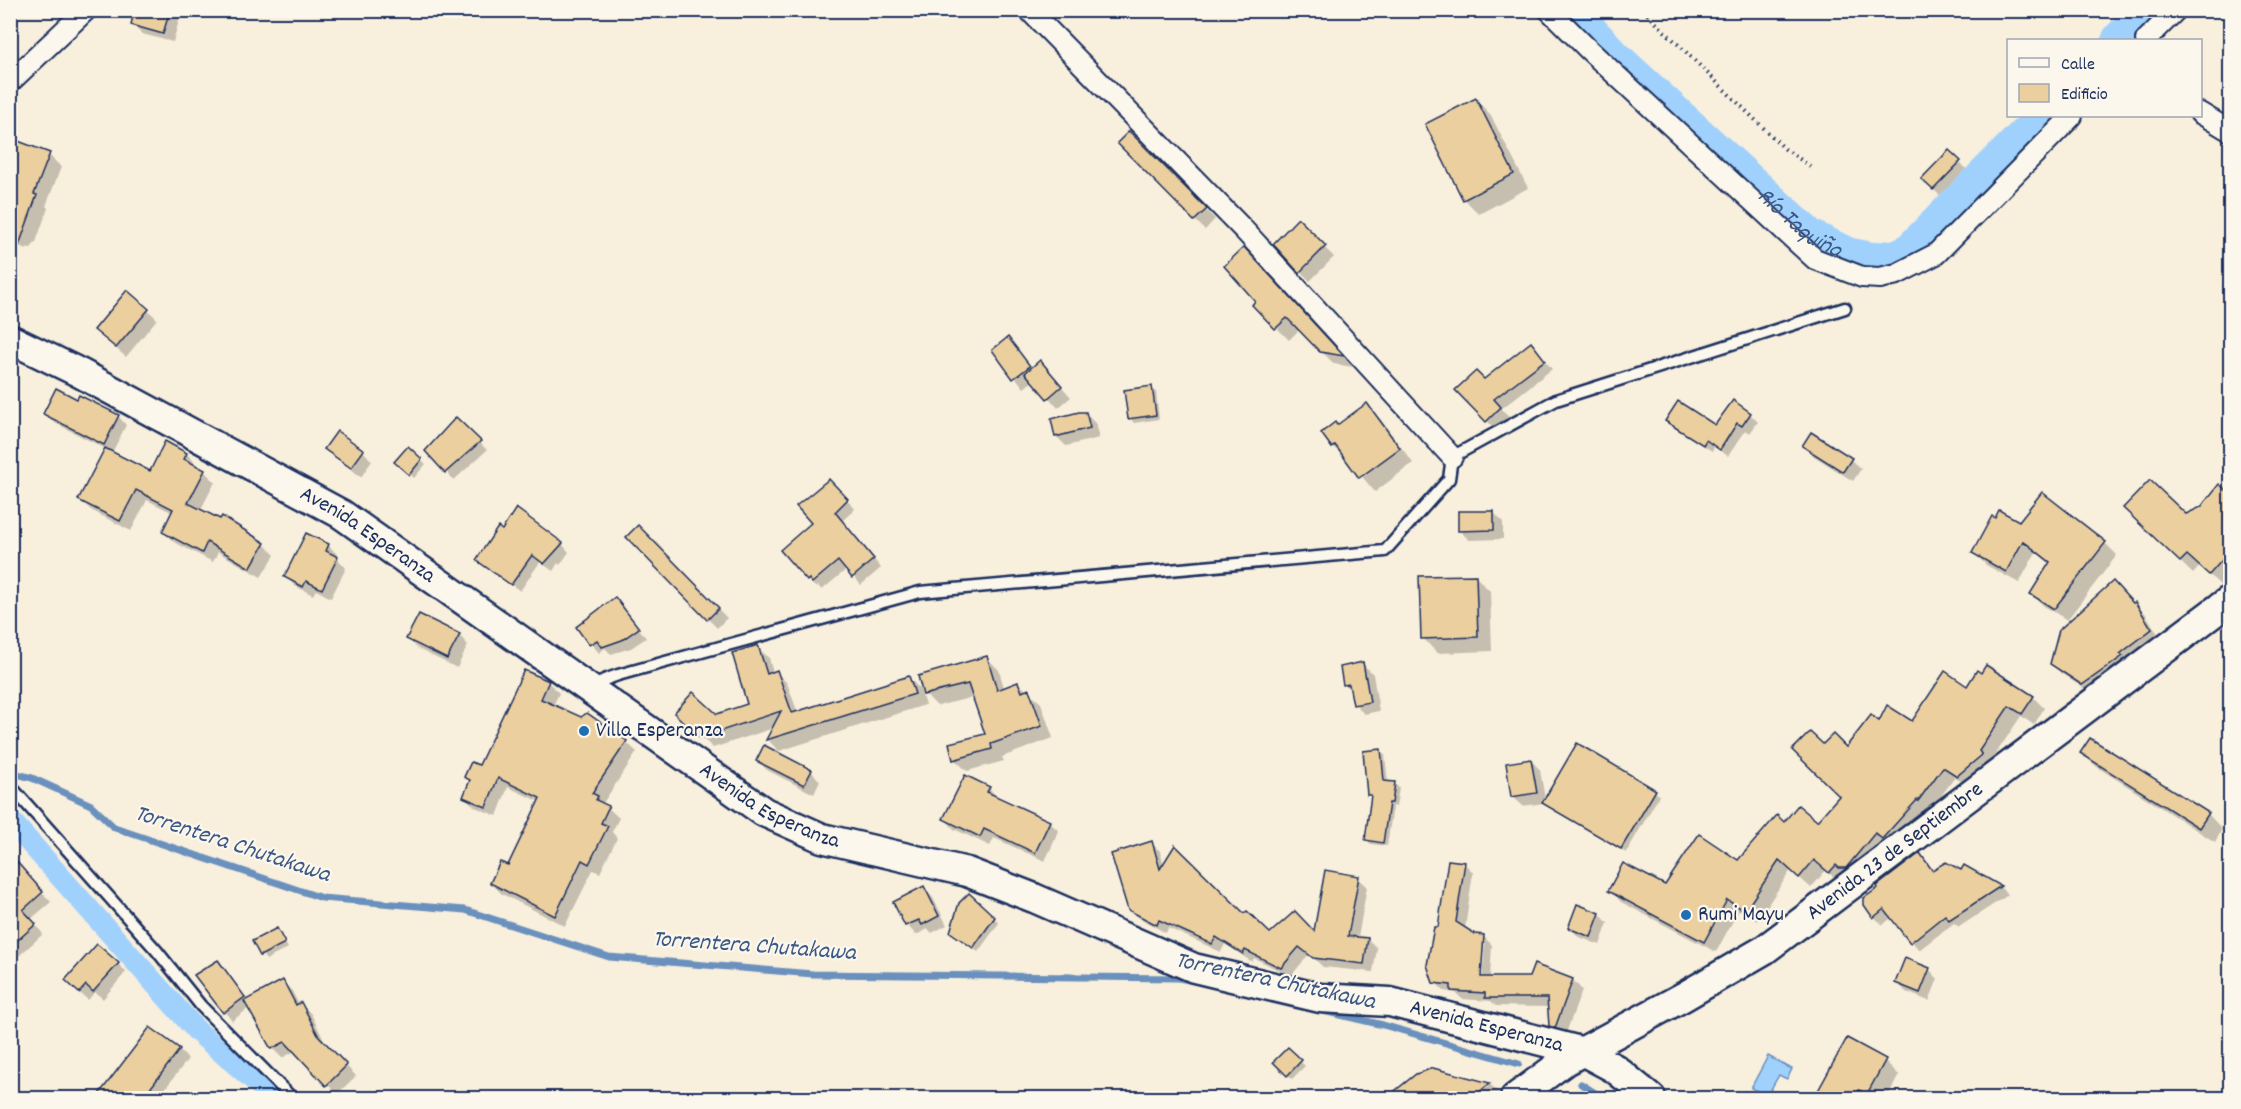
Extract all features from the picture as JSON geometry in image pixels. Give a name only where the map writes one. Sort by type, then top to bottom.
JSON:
[{"type":"main road","name":"Avenida Esperanza","points":[[10,339],[78,372],[341,514],[764,812],[822,838],[968,872],[1034,898],[1194,968],[1320,998],[1390,1002],[1614,1068],[1651,1098]]},
{"type":"main road","name":"Avenida 23 de Septiembre","points":[[1525,1090],[1575,1056],[1764,950],[2230,600]]},
{"type":"street","points":[[10,82],[86,10]]},
{"type":"street","points":[[1029,10],[1243,229],[1452,457]]},
{"type":"street","points":[[1549,10],[1815,260],[1862,277],[1880,278],[1897,274],[1936,254],[2071,117]]},
{"type":"street","points":[[2147,39],[2176,10]]},
{"type":"street","points":[[2202,114],[2230,131]]},
{"type":"lane","points":[[593,691],[604,680],[618,675],[920,592],[1385,551],[1449,479],[1452,457],[1556,399],[1845,308]]},
{"type":"lane","points":[[10,789],[15,791],[157,951],[201,1006],[292,1098]]},
{"type":"path","points":[[1643,10],[1785,148],[1810,166]]},
{"type":"water","points":[[1768,1056],[1792,1069],[1787,1079],[1779,1075],[1767,1096],[1751,1088]]},
{"type":"building","points":[[134,10],[170,10],[163,34],[131,25]]},
{"type":"building","points":[[1476,98],[1514,174],[1463,200],[1425,124]]},
{"type":"building","points":[[1129,131],[1207,209],[1194,221],[1117,143]]},
{"type":"building","points":[[10,138],[50,153],[34,194],[37,195],[13,262],[10,262]]},
{"type":"building","points":[[1949,150],[1961,161],[1933,190],[1921,179]]},
{"type":"building","points":[[1298,218],[1326,246],[1299,273],[1273,244]]},
{"type":"building","points":[[1244,247],[1344,356],[1320,352],[1287,318],[1275,329],[1252,305],[1255,301],[1224,266]]},
{"type":"building","points":[[127,290],[149,309],[116,348],[94,330]]},
{"type":"building","points":[[1008,337],[1030,366],[1013,379],[992,350]]},
{"type":"building","points":[[1531,342],[1545,360],[1494,399],[1501,407],[1486,422],[1455,390],[1476,371],[1484,379]]},
{"type":"building","points":[[1040,360],[1062,386],[1047,399],[1025,373]]},
{"type":"building","points":[[1152,386],[1156,415],[1128,419],[1124,390]]},
{"type":"building","points":[[56,388],[77,399],[79,395],[119,415],[104,445],[43,414]]},
{"type":"building","points":[[1733,400],[1751,413],[1742,426],[1737,423],[1720,450],[1706,440],[1703,445],[1665,421],[1678,401],[1715,425]]},
{"type":"building","points":[[1367,403],[1400,448],[1359,478],[1335,445],[1332,448],[1321,433],[1335,422],[1337,425]]},
{"type":"building","points":[[1086,412],[1090,428],[1055,437],[1051,419]]},
{"type":"building","points":[[456,417],[481,441],[445,473],[425,451]]},
{"type":"building","points":[[337,431],[364,450],[351,468],[324,449]]},
{"type":"building","points":[[1811,432],[1852,458],[1843,472],[1802,446]]},
{"type":"building","points":[[165,441],[187,453],[184,459],[205,470],[188,503],[220,519],[222,516],[265,543],[250,568],[207,542],[202,553],[162,532],[173,509],[136,490],[120,521],[78,500],[105,448],[150,471]]},
{"type":"building","points":[[408,446],[422,459],[409,475],[394,462]]},
{"type":"building","points":[[829,479],[848,499],[835,512],[874,559],[852,578],[838,561],[812,583],[809,579],[807,581],[780,550],[811,523],[796,506]]},
{"type":"building","points":[[2150,480],[2186,514],[2201,507],[2219,484],[2230,493],[2230,551],[2209,575],[2187,555],[2180,562],[2123,508]]},
{"type":"building","points":[[2042,492],[2106,542],[2054,609],[2030,594],[2050,562],[2023,541],[2006,572],[1972,553],[1992,516],[1995,518],[1999,510],[2019,521]]},
{"type":"building","points":[[516,508],[563,543],[544,564],[532,555],[511,585],[476,560],[498,527],[502,530]]},
{"type":"building","points":[[1458,511],[1494,511],[1494,530],[1458,531]]},
{"type":"building","points":[[638,525],[719,608],[707,620],[626,537]]},
{"type":"building","points":[[306,533],[329,544],[326,551],[338,557],[322,589],[306,581],[303,587],[284,577]]},
{"type":"building","points":[[1476,575],[1478,637],[1421,639],[1419,576]]},
{"type":"building","points":[[2113,581],[2133,603],[2135,602],[2152,629],[2120,654],[2123,656],[2082,685],[2050,664],[2059,630]]},
{"type":"building","points":[[615,597],[639,628],[622,640],[602,647],[597,640],[589,645],[576,627]]},
{"type":"building","points":[[419,614],[460,634],[447,659],[406,639]]},
{"type":"building","points":[[758,645],[767,674],[777,670],[792,713],[909,676],[915,694],[766,740],[781,711],[700,738],[674,713],[693,692],[717,714],[747,704],[732,653]]},
{"type":"building","points":[[987,656],[997,690],[1018,682],[1022,692],[1029,689],[1042,726],[991,744],[992,749],[953,760],[949,743],[985,734],[968,684],[923,695],[918,676]]},
{"type":"building","points":[[1363,662],[1370,702],[1353,705],[1349,684],[1343,685],[1340,667]]},
{"type":"building","points":[[1986,665],[2034,696],[2022,714],[2009,706],[1979,751],[1982,755],[1957,776],[1943,767],[1918,801],[1882,839],[1875,833],[1846,868],[1839,868],[1836,865],[1829,873],[1814,860],[1799,878],[1779,860],[1745,911],[1727,900],[1704,942],[1608,891],[1623,863],[1665,885],[1699,834],[1738,860],[1777,815],[1784,822],[1798,805],[1817,821],[1839,796],[1792,750],[1810,732],[1823,744],[1833,734],[1846,747],[1871,715],[1879,721],[1887,705],[1912,721],[1945,671],[1967,686],[1977,670],[1981,673]]},
{"type":"building","points":[[524,670],[549,681],[541,699],[581,717],[587,713],[627,741],[592,793],[598,796],[596,800],[609,806],[601,823],[608,826],[589,864],[582,860],[555,916],[490,883],[500,862],[508,865],[540,798],[498,778],[486,807],[463,797],[470,780],[464,777],[471,762],[479,765]]},
{"type":"building","points":[[2090,738],[2209,813],[2199,828],[2080,753]]},
{"type":"building","points":[[1577,743],[1656,790],[1621,849],[1542,803]]},
{"type":"building","points":[[764,745],[812,770],[804,785],[756,761]]},
{"type":"building","points":[[1381,749],[1384,781],[1395,782],[1392,803],[1389,803],[1383,843],[1365,840],[1371,795],[1367,795],[1363,751]]},
{"type":"building","points":[[1531,759],[1537,793],[1511,797],[1506,763]]},
{"type":"building","points":[[965,775],[990,787],[987,792],[1050,821],[1035,853],[984,829],[980,837],[943,819]]},
{"type":"building","points":[[1152,841],[1160,869],[1175,845],[1244,913],[1247,911],[1270,933],[1295,911],[1314,931],[1325,870],[1359,876],[1348,936],[1368,938],[1364,964],[1313,958],[1299,947],[1281,968],[1245,950],[1243,954],[1216,937],[1212,944],[1159,920],[1157,925],[1128,910],[1111,854]]},
{"type":"building","points":[[1920,853],[1932,870],[1946,862],[1961,870],[1964,865],[2001,886],[1949,920],[1945,915],[1910,943],[1884,909],[1873,918],[1864,905],[1864,898]]},
{"type":"building","points":[[10,854],[43,892],[23,910],[36,924],[10,947]]},
{"type":"building","points":[[1448,860],[1465,862],[1456,922],[1475,934],[1484,935],[1481,977],[1529,977],[1534,964],[1573,979],[1555,1028],[1549,1026],[1547,998],[1485,998],[1485,993],[1451,991],[1451,985],[1433,983],[1427,965],[1434,927],[1438,927]]},
{"type":"building","points":[[924,886],[939,916],[922,925],[919,920],[905,926],[893,902]]},
{"type":"building","points":[[969,893],[995,917],[973,948],[950,932],[959,903]]},
{"type":"building","points":[[1577,904],[1600,913],[1591,937],[1568,928]]},
{"type":"building","points":[[277,928],[285,943],[260,956],[252,941]]},
{"type":"building","points":[[97,944],[119,963],[93,992],[86,985],[79,993],[65,980]]},
{"type":"building","points":[[1905,958],[1930,968],[1920,993],[1895,983]]},
{"type":"building","points":[[218,960],[245,997],[223,1013],[194,975]]},
{"type":"building","points":[[283,980],[296,1005],[301,1002],[318,1035],[347,1065],[326,1086],[285,1042],[271,1049],[244,1001]]},
{"type":"building","points":[[150,1027],[180,1049],[143,1098],[96,1098]]},
{"type":"building","points":[[1847,1038],[1886,1059],[1867,1094],[1859,1090],[1855,1098],[1814,1098]]},
{"type":"building","points":[[1288,1047],[1302,1060],[1287,1076],[1273,1062]]},
{"type":"building","points":[[1433,1068],[1490,1083],[1472,1098],[1432,1098],[1419,1093],[1412,1098],[1386,1098],[1416,1074]]},
{"type":"waterway","name":"Río Taquiña","points":[[1568,10],[1615,60],[1809,238],[1848,257],[1874,262],[1906,257],[2045,117]]},
{"type":"waterway","name":"Río Taquiña","points":[[2122,39],[2151,10]]},
{"type":"waterway","name":"Torrentera Chutakawa","points":[[10,772],[32,778],[91,805],[115,828],[322,898],[465,910],[609,957],[813,974],[1178,978],[1189,980]]},
{"type":"waterway","points":[[10,820],[197,1031],[275,1098]]},
{"type":"waterway","name":"Torrentera Chutakawa","points":[[1323,1011],[1383,1025],[1519,1064]]},
{"type":"waterway","name":"Torrentera Chutakawa","points":[[1581,1084],[1603,1098]]},
{"type":"place","name":"Villa Esperanza","points":[[584,731]]},
{"type":"place","name":"Rumi Mayu","points":[[1686,915]]}]
